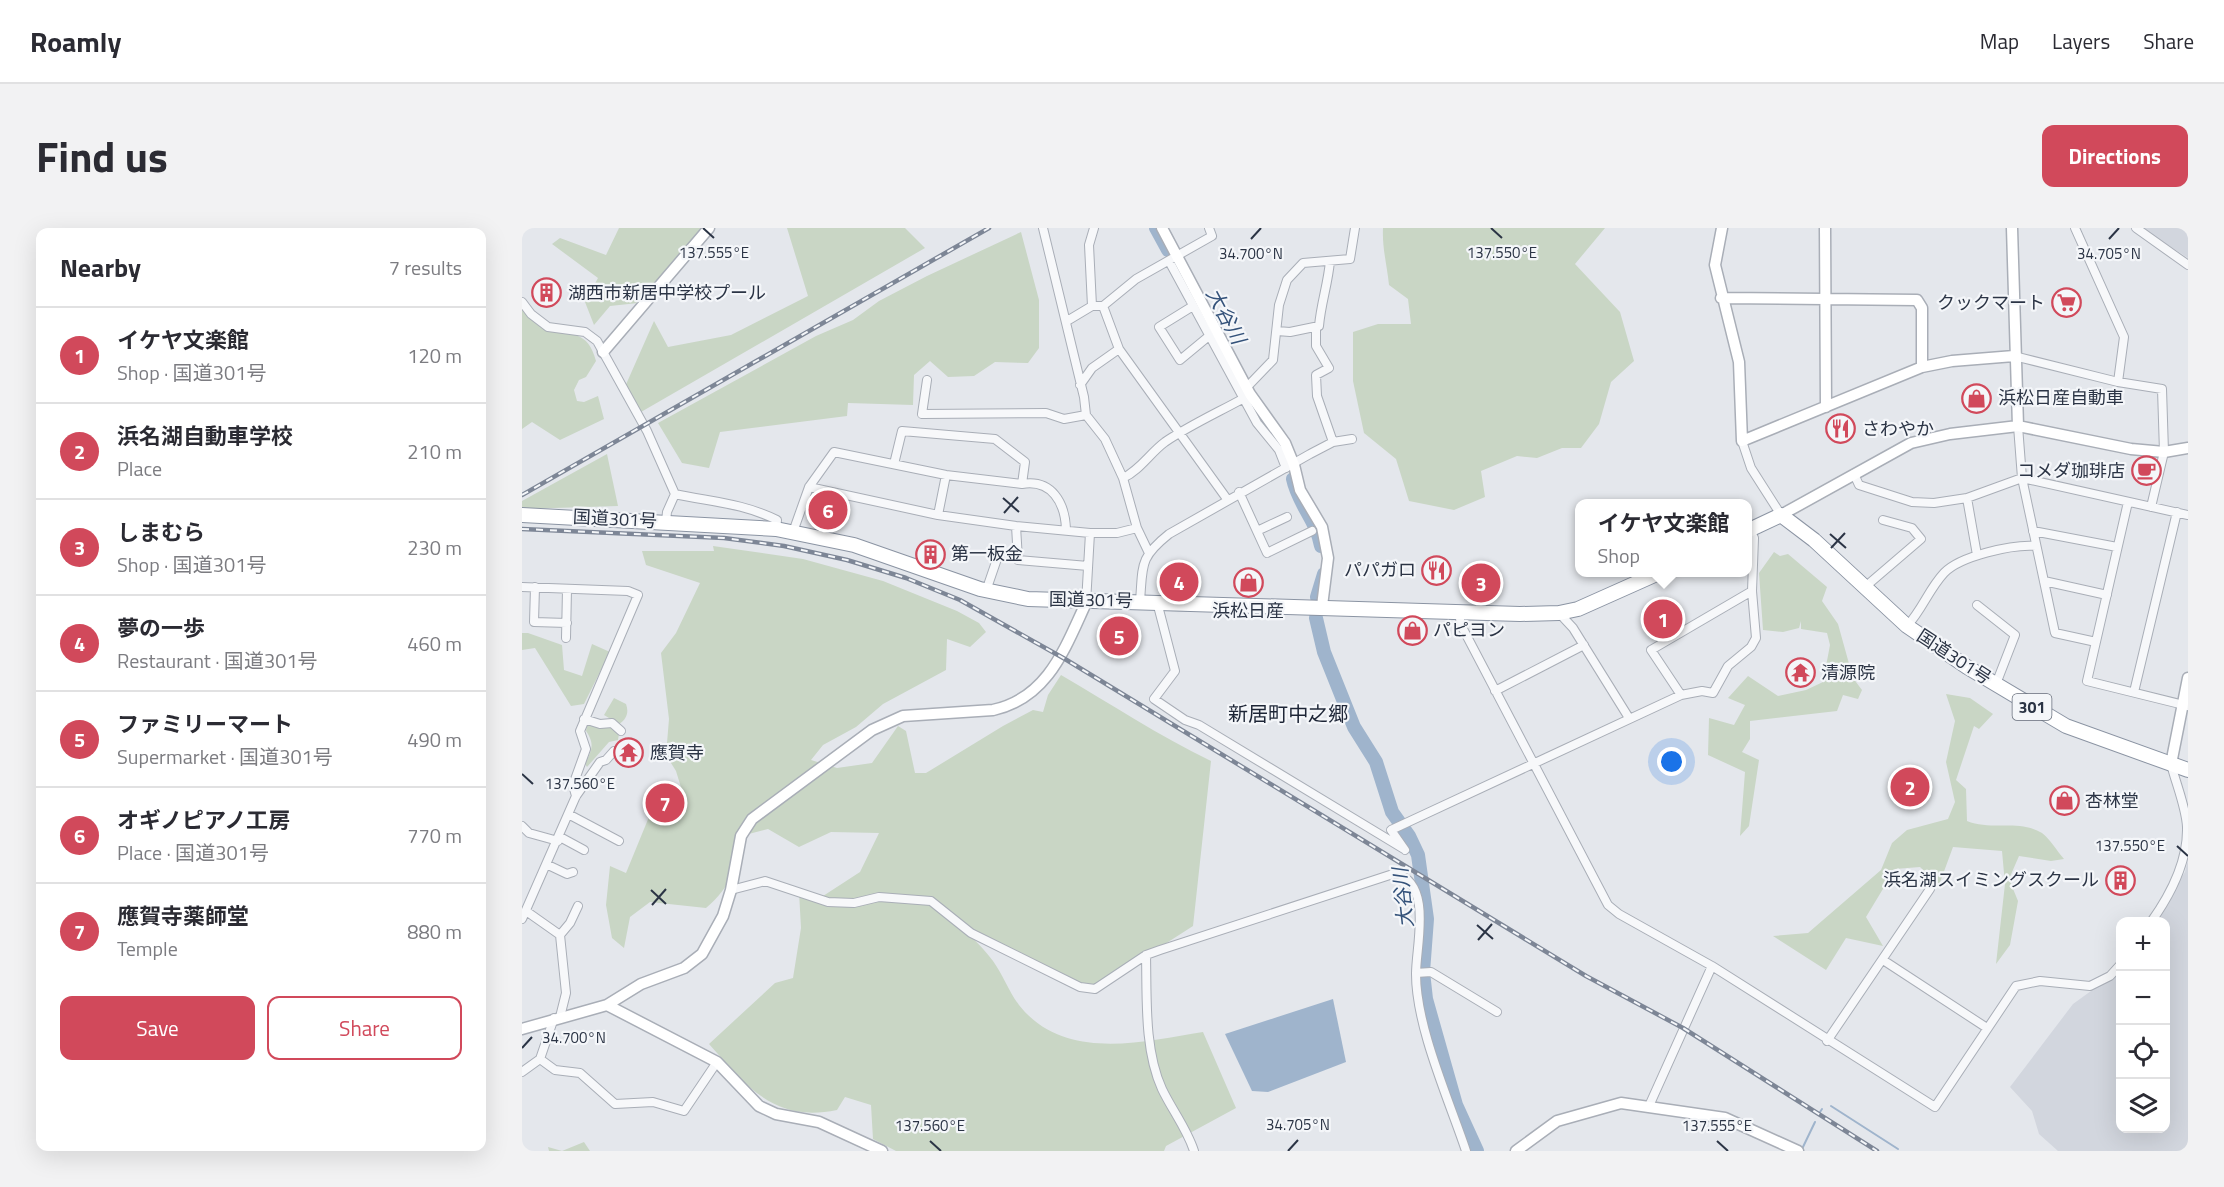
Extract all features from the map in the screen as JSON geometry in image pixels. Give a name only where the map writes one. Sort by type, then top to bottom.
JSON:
[{"type":"highway","name":"国道301号","points":[[522,515],[666,521],[776,529],[873,551],[986,591],[1029,599],[1086,603],[1157,602],[1559,613],[1595,603],[1652,577]]},
{"type":"highway","points":[[1752,528],[1781,515]]},
{"type":"highway","name":"国道301号","points":[[1781,515],[1814,540],[1907,626],[1996,684],[2066,726],[2188,770]]},
{"type":"street","points":[[603,352],[709,228]]},
{"type":"street","points":[[1043,228],[1086,416],[1105,439],[1123,477],[1137,528],[1148,550]]},
{"type":"street","points":[[1092,306],[1089,245],[1094,228]]},
{"type":"street","points":[[1162,228],[1193,306],[1209,336],[1247,393],[1285,443],[1290,466],[1300,490],[1322,527],[1328,558],[1317,606]]},
{"type":"street","points":[[1066,321],[1092,306],[1103,306],[1136,279],[1212,236],[1209,228]]},
{"type":"street","points":[[1123,477],[1134,472],[1148,455],[1180,432],[1247,393],[1273,360],[1279,305],[1287,280],[1303,263],[1350,259],[1355,228]]},
{"type":"street","points":[[1722,228],[1714,265],[1739,362],[1742,441],[1751,468],[1781,515],[1918,441],[1950,434],[2018,426],[2131,450],[2164,452],[2188,448]]},
{"type":"street","points":[[1825,228],[1826,407]]},
{"type":"street","points":[[2012,228],[2014,356],[2022,478],[2055,633],[2096,642]]},
{"type":"street","points":[[2074,228],[2124,337],[2118,382]]},
{"type":"street","points":[[2136,228],[2188,265]]},
{"type":"street","points":[[1173,259],[1247,393]]},
{"type":"street","points":[[1276,331],[1290,332],[1319,326],[1321,304],[1328,290],[1330,261]]},
{"type":"street","points":[[1721,298],[1917,300],[1922,308],[1922,367]]},
{"type":"street","points":[[522,303],[531,314],[548,327],[585,332],[597,341],[647,432],[675,494]]},
{"type":"street","points":[[1103,306],[1119,349],[1227,499]]},
{"type":"street","points":[[1193,306],[1159,327],[1180,360],[1209,336]]},
{"type":"street","points":[[1316,327],[1316,346],[1329,368],[1316,375],[1317,396],[1333,442]]},
{"type":"street","points":[[1080,386],[1092,368],[1119,349]]},
{"type":"street","points":[[1742,441],[1922,367],[1952,361],[2014,356],[2118,382],[2162,389],[2164,452],[2151,507]]},
{"type":"street","points":[[927,380],[922,414],[1046,413],[1064,419],[1086,416]]},
{"type":"street","points":[[894,464],[902,431],[989,438],[1003,443],[1025,462],[1022,484]]},
{"type":"street","points":[[1140,602],[1142,568],[1148,550],[1169,534],[1239,492],[1333,442],[1352,439]]},
{"type":"street","points":[[793,532],[809,487],[834,452],[946,475],[1022,484],[1035,482],[1052,493],[1064,506],[1066,529]]},
{"type":"street","points":[[1854,474],[1859,484],[1912,502],[1934,503],[1967,498],[2022,478],[2188,515]]},
{"type":"street","points":[[938,515],[946,475]]},
{"type":"street","points":[[809,487],[938,515],[1016,526],[1090,533],[1117,533],[1137,528]]},
{"type":"street","points":[[1239,492],[1267,553],[1312,531]]},
{"type":"street","points":[[666,521],[666,512],[675,494]]},
{"type":"street","points":[[675,494],[730,502],[765,514],[777,520],[776,529]]},
{"type":"street","points":[[1967,498],[1977,555]]},
{"type":"street","points":[[2128,502],[2087,681],[2185,705]]},
{"type":"street","points":[[2134,692],[2177,512]]},
{"type":"street","points":[[1257,531],[1287,517]]},
{"type":"street","points":[[1865,587],[1921,539],[1912,528],[1883,520]]},
{"type":"street","points":[[1016,526],[1018,560],[1088,566]]},
{"type":"street","points":[[2033,531],[2117,547]]},
{"type":"street","points":[[522,1029],[557,1017],[608,1005],[641,984],[684,968],[702,954],[714,937],[731,890],[741,836],[752,819],[872,730],[903,716],[993,710],[1007,707],[1030,695],[1040,686],[1066,646],[1086,603],[1090,533]]},
{"type":"street","points":[[1157,602],[1175,671],[1154,699],[1185,720],[1199,725],[1405,850],[1391,831],[1411,824],[1681,695],[1702,691],[1713,693],[1728,666],[1751,647],[1756,638],[1752,591],[1754,538],[1752,535]]},
{"type":"street","points":[[1907,626],[1922,609],[1945,571],[1977,555],[2025,545],[2036,546]]},
{"type":"street","points":[[986,591],[998,556]]},
{"type":"street","points":[[2044,581],[2107,595]]},
{"type":"street","points":[[522,586],[628,591],[638,596],[584,719],[580,733],[586,748],[573,785],[576,796]]},
{"type":"street","points":[[535,587],[534,622],[567,623]]},
{"type":"street","points":[[566,638],[567,589]]},
{"type":"street","points":[[1681,695],[1651,650],[1752,591]]},
{"type":"street","points":[[1977,605],[2015,635],[1996,684]]},
{"type":"street","points":[[1459,612],[1461,625],[1608,905],[1619,914],[1712,966],[1827,1041],[1935,1107],[2016,986],[2040,981],[2090,986],[2110,976],[2116,970]]},
{"type":"street","points":[[1559,613],[1584,645],[1629,718]]},
{"type":"street","points":[[1495,691],[1584,645]]},
{"type":"street","points":[[2153,917],[2179,876],[2186,850],[2187,826],[2170,764],[2185,705],[2188,678]]},
{"type":"street","points":[[584,719],[600,724],[612,723],[621,731]]},
{"type":"street","points":[[560,935],[524,911],[548,865],[576,796],[600,762],[606,760],[614,752]]},
{"type":"street","points":[[570,815],[619,841]]},
{"type":"street","points":[[522,826],[529,833],[559,839],[584,850]]},
{"type":"street","points":[[548,865],[567,874],[573,872]]},
{"type":"street","points":[[731,890],[765,881],[828,902],[854,903],[879,897],[931,900],[971,933],[1069,982],[1095,989],[1146,955],[1396,873],[1414,886],[1421,928],[1416,973],[1419,1006],[1466,1151]]},
{"type":"street","points":[[1827,1041],[1930,889]]},
{"type":"street","points":[[522,1072],[540,1059],[566,993],[560,935],[570,923],[578,906]]},
{"type":"street","points":[[1146,955],[1151,1046],[1155,1070],[1161,1088],[1194,1151]]},
{"type":"street","points":[[1883,960],[1987,1028]]},
{"type":"street","points":[[1649,1106],[1712,966]]},
{"type":"street","points":[[1416,973],[1431,972],[1497,1012]]},
{"type":"street","points":[[608,1005],[717,1062],[759,1106],[791,1118],[819,1122],[882,1151]]},
{"type":"street","points":[[540,1059],[555,1070],[580,1073],[615,1104],[653,1102],[684,1111],[717,1062]]},
{"type":"street","points":[[1516,1151],[1557,1120],[1621,1103],[1725,1118],[1793,1149]]},
{"type":"shaded area","points":[[2142,228],[2188,228],[2188,258]]},
{"type":"shaded area","points":[[2188,860],[2188,1151],[2058,1151],[2039,1134],[2032,1111],[2010,1087],[2073,1004],[2116,973],[2116,1133],[2170,1133],[2170,917],[2157,917],[2185,872]]},
{"type":"green space","points":[[619,228],[702,228],[638,303],[610,306],[594,325],[585,302],[598,278],[552,244],[560,238],[606,255]]},
{"type":"green space","points":[[787,228],[905,228],[925,248],[641,412],[624,389],[654,321],[668,347],[731,335],[808,296]]},
{"type":"green space","points":[[1383,228],[1605,228],[1575,264],[1620,312],[1634,361],[1611,382],[1599,424],[1581,448],[1562,448],[1537,458],[1517,456],[1481,471],[1485,497],[1454,510],[1409,501],[1396,459],[1364,433],[1353,381],[1353,332],[1378,324],[1411,324],[1408,299],[1389,285]]},
{"type":"green space","points":[[1021,232],[1039,300],[1039,348],[1028,363],[995,362],[974,376],[948,377],[930,361],[914,375],[913,405],[848,403],[847,416],[720,432],[709,468],[682,463],[658,423],[816,336],[853,320],[879,301]]},
{"type":"green space","points":[[522,309],[541,327],[578,336],[588,344],[596,361],[586,377],[579,380],[574,390],[577,401],[584,402],[598,396],[604,419],[560,440],[532,422],[522,429]]},
{"type":"green space","points":[[607,454],[618,506],[522,509],[522,501]]},
{"type":"green space","points":[[713,546],[803,559],[883,581],[957,611],[979,623],[986,632],[970,647],[947,639],[946,670],[883,704],[856,727],[823,745],[811,760],[837,768],[872,763],[898,726],[906,731],[915,773],[926,773],[1033,710],[1043,712],[1048,695],[1061,675],[1211,761],[1193,926],[1095,989],[1055,974],[998,947],[945,912],[988,954],[1019,1005],[1037,1023],[1058,1035],[1105,1044],[1155,1040],[1203,1032],[1236,1108],[1166,1146],[1164,1151],[896,1151],[873,1139],[871,1105],[845,1097],[837,1110],[815,1113],[795,1111],[763,1098],[736,1074],[709,1044],[775,983],[793,978],[801,928],[799,892],[820,898],[860,872],[879,833],[831,832],[799,847],[768,829],[741,836],[731,876],[722,892],[706,908],[650,902],[630,917],[624,948],[612,938],[606,905],[610,866],[626,873],[651,812],[674,819],[683,794],[676,771],[666,755],[669,719],[661,653],[676,633],[700,583],[646,565],[642,551],[714,551]]},
{"type":"green space","points":[[1774,552],[1780,556],[1788,554],[1827,587],[1822,601],[1838,624],[1853,678],[1862,690],[1858,699],[1843,695],[1837,711],[1750,721],[1750,739],[1742,752],[1759,760],[1749,826],[1740,836],[1745,772],[1708,755],[1709,718],[1734,725],[1745,705],[1728,698],[1748,676],[1778,696],[1806,690],[1823,682],[1830,645],[1827,633],[1801,629],[1801,621],[1799,628],[1783,632],[1763,630],[1759,573]]},
{"type":"green space","points":[[522,633],[562,645],[564,670],[582,676],[592,644],[610,652],[584,704],[571,706],[535,648],[522,650]]},
{"type":"green space","points":[[1946,694],[1970,698],[1993,714],[1979,729],[1974,726],[1956,780],[1966,789],[1967,821],[1976,824],[2033,829],[2042,833],[2064,859],[2051,861],[2019,856],[2009,879],[2018,901],[2010,945],[1996,964],[2005,884],[2002,851],[1953,847],[1939,885],[1920,867],[1895,869],[1866,917],[1883,946],[1846,938],[1826,970],[1773,936],[1808,933],[1881,870],[1892,843],[1907,830],[1948,819],[1955,802],[1946,762],[1955,721]]},
{"type":"green space","points":[[614,698],[626,704],[627,707],[626,718],[619,724],[604,715]]},
{"type":"green space","points":[[587,726],[612,728],[619,734],[618,740],[609,742],[587,767],[585,764],[591,751],[591,743],[586,731]]},
{"type":"green space","points":[[584,1142],[590,1151],[562,1151]]},
{"type":"green space","points":[[548,1147],[562,1151],[549,1151]]},
{"type":"water","points":[[1333,999],[1346,1062],[1268,1092],[1252,1091],[1225,1034]]},
{"type":"waterway","name":"大谷川","points":[[1156,228],[1168,250]]},
{"type":"waterway","name":"大谷川","points":[[1248,399],[1288,458]]},
{"type":"waterway","name":"大谷川","points":[[1293,479],[1295,488],[1316,528],[1321,546]]},
{"type":"waterway","name":"大谷川","points":[[1317,597],[1324,574]]},
{"type":"waterway","name":"大谷川","points":[[1316,618],[1324,652],[1354,727],[1376,762],[1392,812],[1409,836],[1418,855],[1427,919],[1423,972],[1426,999],[1456,1105],[1477,1151]]},
{"type":"waterway","points":[[1831,1106],[1898,1149]]},
{"type":"waterway","points":[[1802,1149],[1815,1122]]},
{"type":"railway","points":[[522,495],[989,228]]},
{"type":"railway","points":[[522,529],[724,538],[784,546],[847,560],[906,578],[960,600],[1065,659],[1586,976],[1683,1028],[1877,1151]]},
{"type":"place","name":"湖西市新居中学校プール","points":[[547,293]]},
{"type":"place","name":"クックマート","points":[[2066,303]]},
{"type":"place","name":"浜松日産自動車","points":[[1977,398]]},
{"type":"place","name":"さわやか","points":[[1841,429]]},
{"type":"place","name":"コメダ珈琲店","points":[[2146,471]]},
{"type":"place","name":"オギノピアノ工房","points":[[828,510]]},
{"type":"place","name":"第一板金","points":[[930,554]]},
{"type":"place","name":"パパガロ","points":[[1437,570]]},
{"type":"place","name":"夢の一歩","points":[[1179,582]]},
{"type":"place","name":"浜松日産","points":[[1248,582]]},
{"type":"place","name":"しまむら","points":[[1481,583]]},
{"type":"place","name":"イケヤ文楽館","points":[[1663,619]]},
{"type":"place","name":"パピヨン","points":[[1412,630]]},
{"type":"place","name":"ファミリーマート","points":[[1119,636]]},
{"type":"place","name":"清源院","points":[[1800,673]]},
{"type":"place","name":"應賀寺","points":[[629,753]]},
{"type":"place","name":"浜名湖自動車学校","points":[[1910,787]]},
{"type":"place","name":"杏林堂","points":[[2064,801]]},
{"type":"place","name":"應賀寺薬師堂","points":[[665,803]]},
{"type":"place","name":"浜名湖スイミングスクール","points":[[2120,880]]},
{"type":"district","name":"新居町中之郷","points":[[1288,714]]}]
